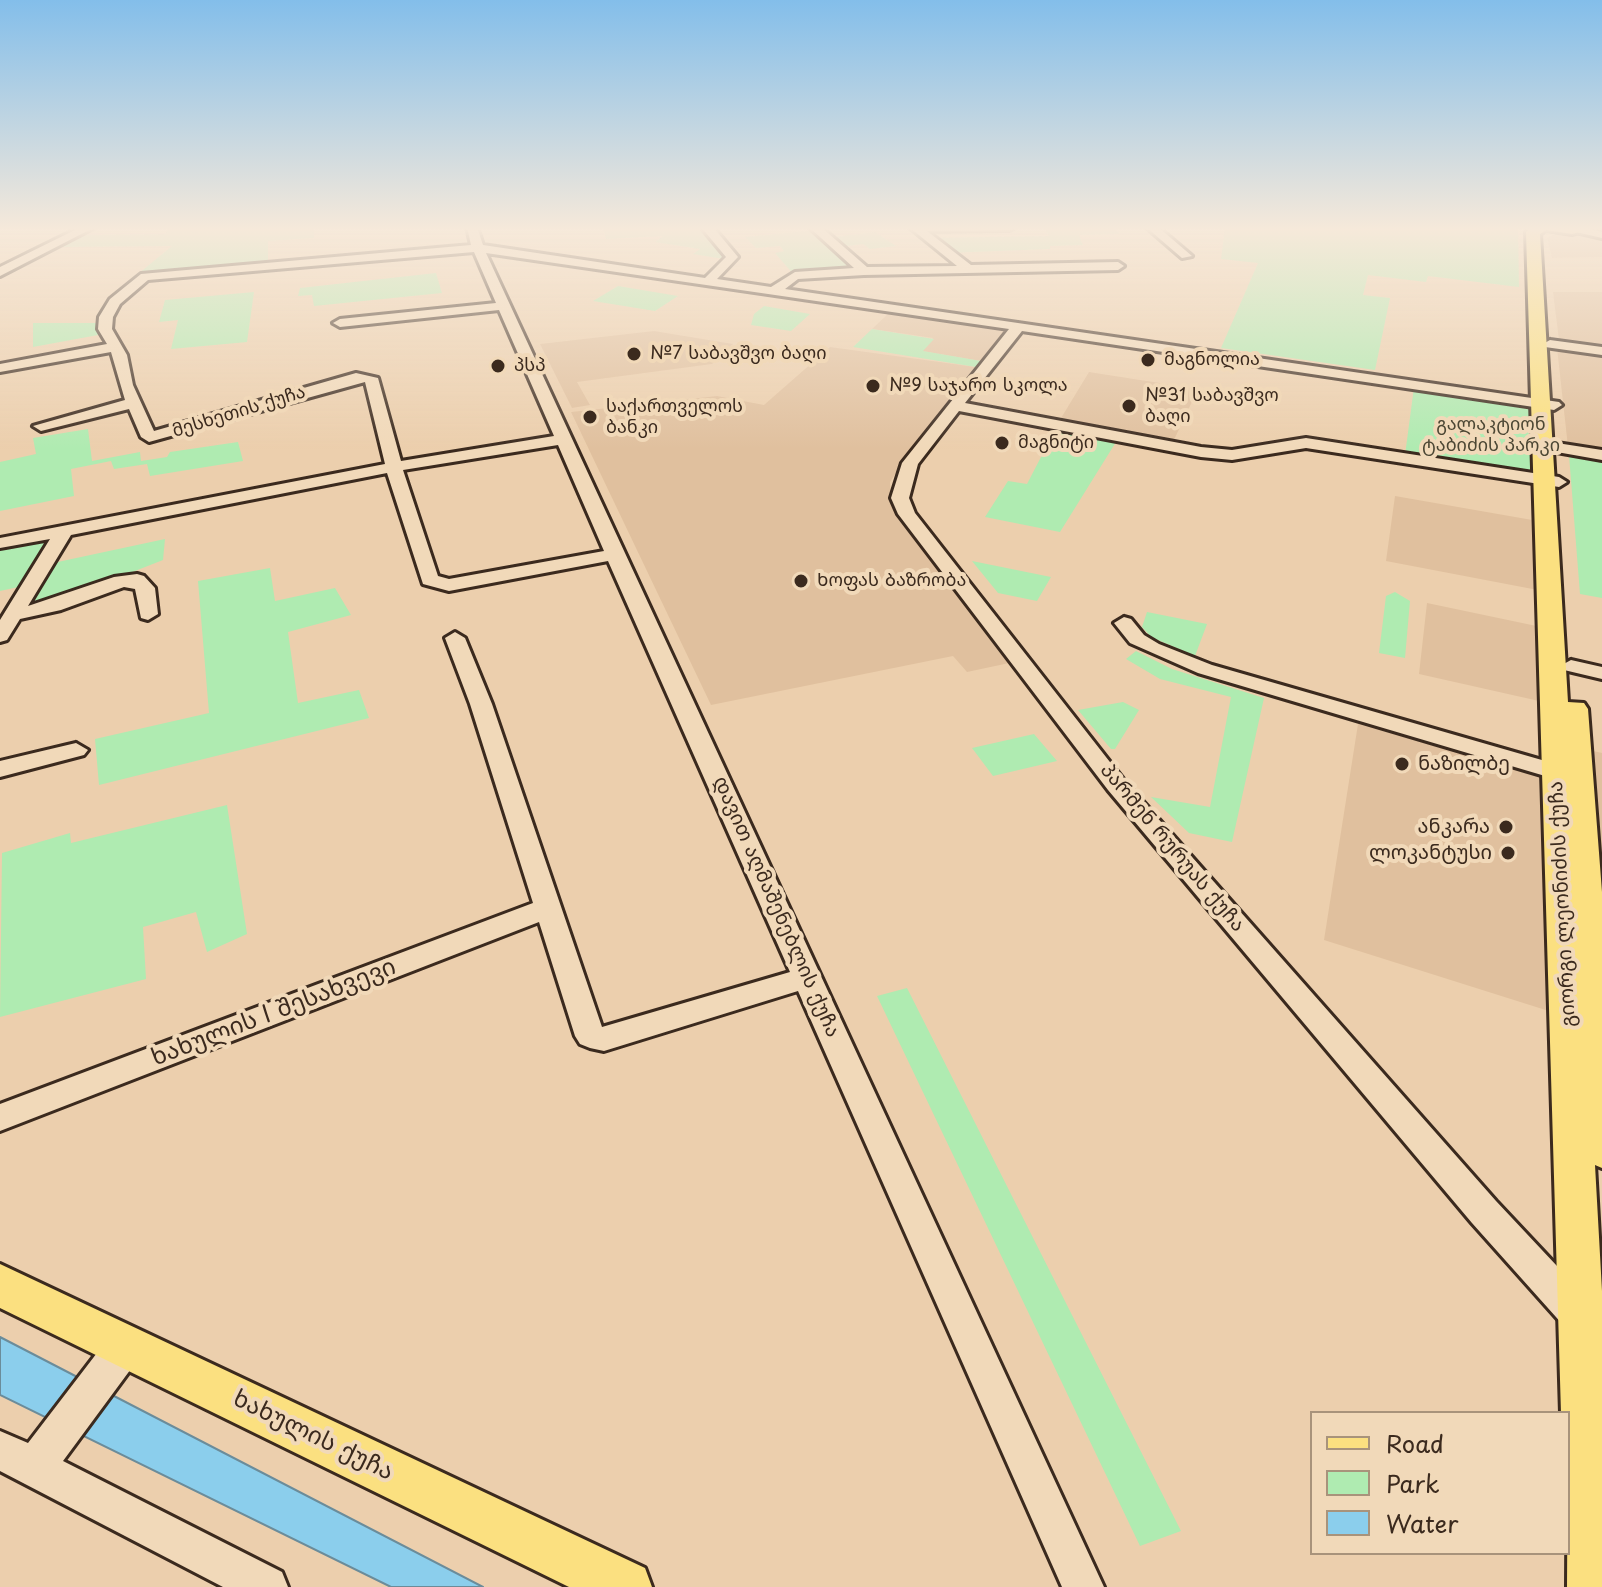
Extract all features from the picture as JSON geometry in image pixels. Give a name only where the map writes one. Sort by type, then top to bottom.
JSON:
[{"type":"main road","name":"გიორგი ლეონიძის ქუჩა","points":[[1539,301],[1571,666],[1567,774],[1602,1150]]},
{"type":"main road","name":"გიორგი ლეონიძის ქუჩა","points":[[1547,301],[1550,344],[1548,404]]},
{"type":"main road","name":"გიორგი ლეონიძის ქუჩა","points":[[1554,470],[1592,1329],[1593,1587]]},
{"type":"main road","name":"ხახულის ქუჩა","points":[[0,1285],[112,1363],[626,1587]]},
{"type":"street","name":"მესხეთის ქუჩა","points":[[116,301],[106,317],[105,329],[116,347],[147,436],[153,437],[356,377],[368,377],[393,467]]},
{"type":"street","name":"დავით აღმაშენებლის ქუჩა","points":[[502,301],[1083,1587]]},
{"type":"street","points":[[842,301],[1548,404]]},
{"type":"street","points":[[340,323],[504,306]]},
{"type":"street","name":"პარმენ რურუას ქუჩა","points":[[1018,327],[910,463],[900,498],[907,514],[1116,785],[1484,1212],[1592,1329]]},
{"type":"street","points":[[1550,344],[1602,351]]},
{"type":"street","points":[[0,368],[116,347]]},
{"type":"street","points":[[41,426],[133,403]]},
{"type":"street","points":[[955,406],[1201,452],[1232,455],[1306,443],[1554,470],[1602,455]]},
{"type":"street","points":[[0,543],[393,467],[564,439]]},
{"type":"street","points":[[393,467],[430,580],[449,585],[616,554]]},
{"type":"street","points":[[0,636],[66,528]]},
{"type":"street","points":[[13,615],[54,606],[121,581],[137,580],[145,588],[148,614]]},
{"type":"street","points":[[1124,623],[1137,639],[1152,648],[1205,669],[1567,774]]},
{"type":"street","points":[[455,638],[590,1036],[596,1039],[808,977]]},
{"type":"street","points":[[1571,666],[1602,673]]},
{"type":"street","points":[[0,769],[76,750]]},
{"type":"street","name":"ხახულის I შესახვევი","points":[[0,1118],[547,908]]},
{"type":"street","points":[[112,1363],[31,1451],[267,1587]]},
{"type":"shaded area","points":[[1554,301],[1602,301],[1602,346],[1559,340]]},
{"type":"shaded area","points":[[890,312],[1007,329],[981,361],[922,351],[933,338],[872,329]]},
{"type":"shaded area","name":"№7 საბავშვო ბაღი","points":[[654,331],[733,344],[712,364],[577,382],[590,405],[572,408],[540,344]]},
{"type":"shaded area","name":"Ხოფას Ბაზრობა","points":[[830,347],[976,367],[921,435],[890,482],[891,506],[1014,662],[967,672],[953,656],[711,705],[571,412],[717,396],[764,405]]},
{"type":"shaded area","points":[[1557,348],[1602,354],[1602,452],[1568,447]]},
{"type":"shaded area","name":"№31 საბავშვო ბაღი","points":[[1089,372],[1198,389],[1173,442],[1058,423]]},
{"type":"shaded area","points":[[1395,496],[1538,521],[1543,591],[1386,561]]},
{"type":"shaded area","points":[[1427,603],[1546,628],[1548,703],[1419,674]]},
{"type":"shaded area","points":[[1358,724],[1551,779],[1552,1012],[1324,940]]},
{"type":"shaded area","points":[[1589,750],[1602,753],[1602,962]]},
{"type":"green space","points":[[165,301],[253,301],[247,342],[171,349],[178,320],[159,322]]},
{"type":"green space","points":[[313,301],[363,301],[314,306]]},
{"type":"green space","points":[[593,301],[670,301],[655,311]]},
{"type":"green space","points":[[1241,301],[1389,301],[1375,370],[1221,348]]},
{"type":"green space","points":[[764,306],[810,314],[791,331],[751,325],[754,314]]},
{"type":"green space","points":[[33,323],[96,323],[98,335],[33,347]]},
{"type":"green space","points":[[872,329],[934,339],[923,351],[981,361],[976,367],[853,347]]},
{"type":"green space","name":"გალაკტიონ ტაბიძის პარკი","points":[[1414,387],[1535,410],[1538,477],[1405,455]]},
{"type":"green space","points":[[88,429],[92,461],[140,452],[141,461],[167,457],[170,452],[238,442],[243,461],[150,476],[147,464],[114,469],[111,461],[71,469],[74,496],[0,511],[0,462],[36,454],[33,438]]},
{"type":"green space","points":[[1054,432],[1116,442],[1060,532],[985,517],[1008,481],[1027,484]]},
{"type":"green space","points":[[1569,455],[1602,460],[1602,598],[1580,594]]},
{"type":"green space","points":[[53,536],[23,586],[0,591],[0,547]]},
{"type":"green space","points":[[165,539],[163,560],[56,602],[29,606],[53,563]]},
{"type":"green space","points":[[972,561],[1051,577],[1037,601],[998,593]]},
{"type":"green space","points":[[270,568],[275,601],[335,588],[351,615],[288,632],[298,703],[359,690],[369,718],[99,785],[95,739],[209,713],[198,581]]},
{"type":"green space","points":[[1395,592],[1410,601],[1405,658],[1379,653],[1386,596]]},
{"type":"green space","points":[[1147,612],[1207,624],[1195,656],[1151,637],[1142,627]]},
{"type":"green space","points":[[1136,651],[1172,669],[1264,698],[1232,842],[1189,833],[1151,797],[1210,807],[1231,697],[1160,679],[1126,659]]},
{"type":"green space","points":[[1123,702],[1139,710],[1115,749],[1111,749],[1078,710]]},
{"type":"green space","points":[[1034,734],[1057,761],[993,776],[972,748]]},
{"type":"green space","points":[[227,805],[247,934],[207,952],[196,912],[143,927],[146,979],[0,1017],[2,853],[70,833],[71,843]]},
{"type":"green space","points":[[907,988],[1181,1531],[1140,1546],[877,996]]},
{"type":"water","points":[[0,1337],[483,1587],[391,1587],[0,1395]]},
{"type":"place","name":"№7 საბავშვო ბაღი","points":[[634,354]]},
{"type":"place","name":"მაგნოლია","points":[[1148,360]]},
{"type":"place","name":"პსპ","points":[[498,366]]},
{"type":"place","name":"№9 საჯარო სკოლა","points":[[873,386]]},
{"type":"place","name":"№31 საბავშვო ბაღი","points":[[1129,406]]},
{"type":"place","name":"საქართველოს ბანკი","points":[[590,417]]},
{"type":"place","name":"მაგნიტი","points":[[1002,443]]},
{"type":"place","name":"Ხოფას Ბაზრობა","points":[[801,581]]},
{"type":"place","name":"ნაზილბე","points":[[1402,764]]},
{"type":"place","name":"ანკარა","points":[[1506,827]]},
{"type":"place","name":"ლოკანტუსი","points":[[1508,853]]}]
